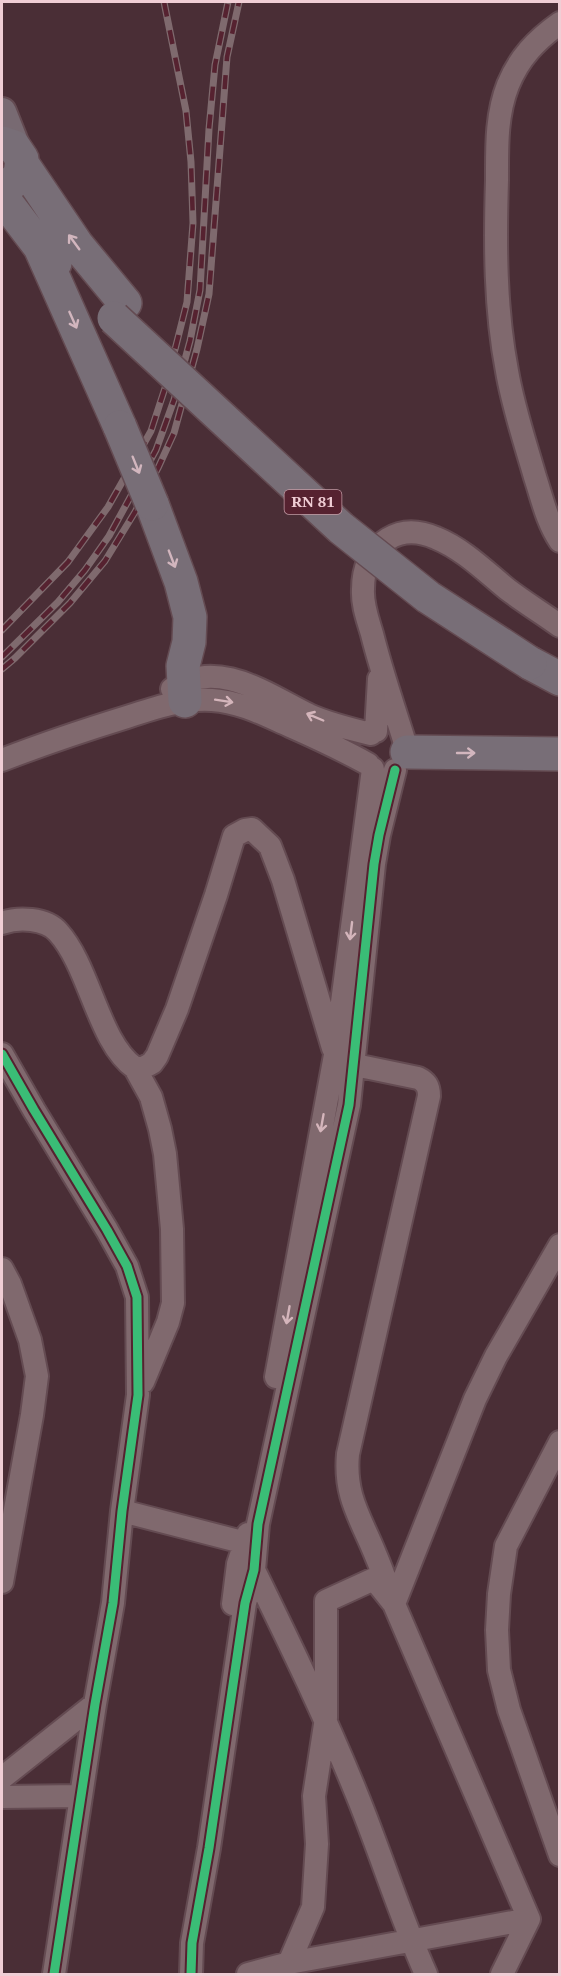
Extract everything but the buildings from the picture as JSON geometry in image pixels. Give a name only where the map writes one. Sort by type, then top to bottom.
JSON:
[{"type":"highway","name":"RN 81","points":[[11,161],[77,245],[119,311]]},
{"type":"highway","name":"RN 81","points":[[2,197],[40,247],[119,311],[341,528],[377,559],[428,597],[547,649],[560,679]]},
{"type":"highway","points":[[40,247],[152,504],[188,606],[190,633],[183,666],[184,691]]},
{"type":"highway","points":[[390,759],[560,754]]},
{"type":"main road","points":[[2,112],[11,161]]},
{"type":"street","points":[[560,23],[532,46],[517,66],[507,87],[499,118],[496,219],[499,311],[507,370],[546,512],[560,541]]},
{"type":"street","points":[[190,1974],[192,1943],[209,1848],[245,1604],[254,1570],[260,1513],[315,1271],[349,1106],[355,1065],[375,864],[390,783],[390,759],[380,666],[362,591],[369,558],[379,545],[402,532],[421,532],[454,547],[510,591],[547,649]]},
{"type":"street","points":[[380,666],[373,733],[367,740],[364,752],[390,759]]},
{"type":"street","points":[[2,760],[64,736],[146,711],[212,677],[238,680],[310,715],[373,733],[389,729],[395,731],[246,1543],[238,1563],[211,1766],[176,1974]]},
{"type":"street","points":[[184,691],[213,700],[242,705],[335,747],[390,759]]},
{"type":"street","points":[[135,1068],[143,1068],[152,1063],[157,1056],[177,1009],[234,836],[252,829],[270,846],[283,880],[335,1055]]},
{"type":"street","points":[[2,923],[15,920],[32,921],[58,931],[74,957],[119,1055],[135,1068],[151,1097],[165,1154],[172,1229],[172,1303],[168,1322],[138,1395]]},
{"type":"street","points":[[2,1054],[127,1266],[137,1297],[138,1395],[122,1511],[113,1603],[95,1704],[54,1974]]},
{"type":"street","points":[[355,1065],[418,1078],[429,1088],[408,1195],[348,1454],[346,1469],[349,1494],[529,1919],[502,1974]]},
{"type":"street","points":[[394,1604],[475,1399],[496,1356],[560,1245]]},
{"type":"street","points":[[2,1269],[10,1284],[30,1340],[37,1376],[2,1582]]},
{"type":"street","points":[[560,1442],[506,1546],[499,1594],[497,1630],[499,1670],[509,1710],[560,1854]]},
{"type":"street","points":[[122,1511],[246,1543]]},
{"type":"street","points":[[254,1570],[326,1718],[426,1974]]},
{"type":"street","points":[[289,1963],[313,1907],[317,1844],[314,1796],[326,1718],[326,1601],[374,1579],[394,1604]]},
{"type":"street","points":[[2,1778],[95,1704]]},
{"type":"street","points":[[2,1797],[81,1796]]},
{"type":"street","points":[[248,1974],[289,1963],[529,1919]]},
{"type":"railway","points":[[2,630],[68,562],[108,507],[151,431],[166,385],[187,302],[193,223],[191,162],[186,111],[164,2]]},
{"type":"railway","points":[[2,657],[58,602],[109,536],[156,450],[174,400],[190,341],[200,290],[215,65],[228,2]]},
{"type":"railway","points":[[2,669],[70,603],[105,561],[135,512],[174,433],[209,294],[227,57],[239,2]]},
{"type":"cycle path","points":[[191,1974],[192,1943],[209,1848],[245,1603],[254,1570],[258,1524],[349,1105],[374,864],[395,770]]},
{"type":"cycle path","points":[[2,1054],[107,1230],[127,1266],[137,1297],[138,1395],[122,1511],[113,1603],[95,1704],[54,1974]]}]
